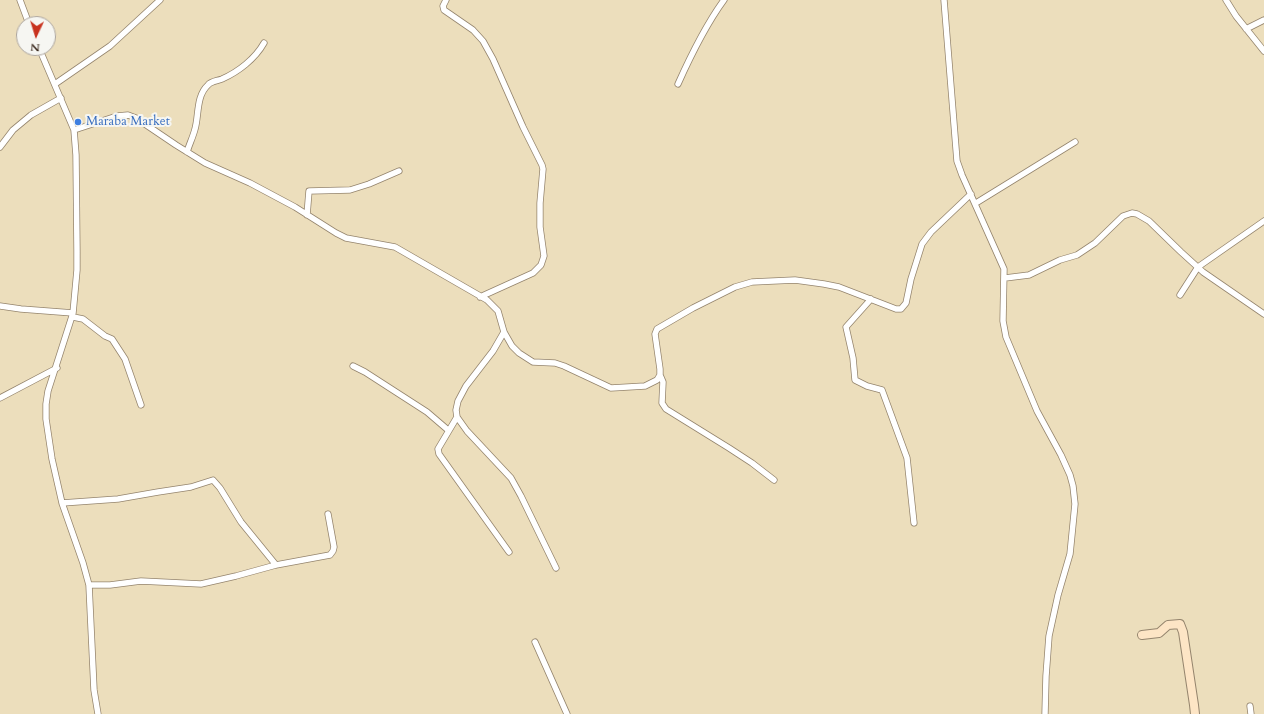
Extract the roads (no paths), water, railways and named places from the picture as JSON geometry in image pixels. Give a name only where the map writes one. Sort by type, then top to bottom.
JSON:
[{"type":"street","points":[[20,0],[26,16]]},
{"type":"street","points":[[55,84],[110,46],[160,0]]},
{"type":"street","points":[[446,0],[443,6],[444,10],[473,30],[483,41],[493,59],[543,169],[540,219],[544,256],[541,265],[533,273],[480,297]]},
{"type":"street","points":[[678,84],[697,42],[724,0]]},
{"type":"street","points":[[944,0],[957,161],[1004,269],[1003,321],[1006,337],[1037,411],[1070,475],[1075,504],[1070,554],[1058,595],[1049,636],[1045,714]]},
{"type":"street","points":[[1226,0],[1236,16],[1264,50]]},
{"type":"street","points":[[1246,29],[1264,20]]},
{"type":"street","points":[[187,152],[196,127],[201,96],[206,86],[228,76],[245,65],[259,52],[264,43]]},
{"type":"street","points":[[43,56],[74,130],[78,251],[73,315],[57,368],[48,391],[46,419],[52,459],[62,503],[89,585],[94,690],[98,714]]},
{"type":"street","points":[[0,147],[13,130],[30,115],[61,98]]},
{"type":"street","points":[[74,130],[117,116],[128,115],[136,118],[205,163],[250,183],[295,206],[307,215],[346,238],[395,248],[487,300],[498,311],[504,332],[512,346],[518,353],[533,362],[554,363],[564,366],[611,388],[645,386],[657,380],[660,375]]},
{"type":"street","points":[[976,203],[1075,142]]},
{"type":"street","points":[[307,215],[309,191],[350,190],[369,184],[398,171]]},
{"type":"street","points":[[774,480],[741,456],[666,409],[662,403],[663,382],[660,375],[655,334],[657,329],[692,308],[735,287],[752,282],[795,280],[832,286],[896,309],[902,309],[906,303],[922,244],[931,232],[971,194]]},
{"type":"street","points":[[1004,278],[1029,275],[1060,260],[1077,254],[1095,243],[1123,216],[1132,213],[1137,214],[1149,221],[1198,267],[1264,314]]},
{"type":"street","points":[[1180,295],[1198,267],[1264,221]]},
{"type":"street","points":[[871,299],[846,327],[853,358],[855,380],[867,386],[882,390],[907,458],[914,523]]},
{"type":"street","points":[[0,306],[73,315],[112,339],[125,360],[141,405]]},
{"type":"street","points":[[504,332],[493,351],[466,386],[458,401],[456,410],[457,417],[467,431],[511,478],[528,509],[556,568]]},
{"type":"street","points":[[352,366],[427,412],[448,430]]},
{"type":"street","points":[[0,398],[57,368]]},
{"type":"street","points":[[457,417],[438,449],[439,454],[509,552]]},
{"type":"street","points":[[62,503],[118,499],[191,487],[213,480],[220,488],[242,522],[276,565]]},
{"type":"street","points":[[89,585],[110,585],[141,581],[201,584],[276,565],[330,554],[334,547],[328,514]]},
{"type":"street","points":[[1142,635],[1159,633],[1168,625],[1180,624],[1183,632],[1195,714]]},
{"type":"street","points":[[535,642],[567,714]]},
{"type":"street","points":[[1250,706],[1250,714]]},
{"type":"place","name":"Maraba Market","points":[[78,122]]}]
